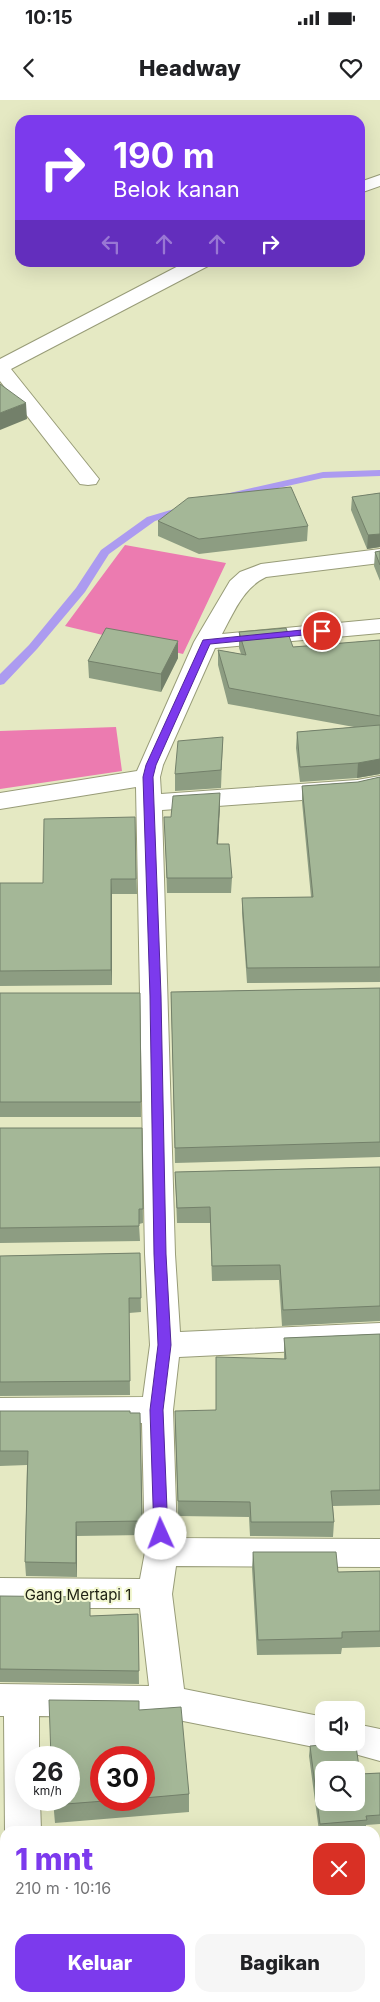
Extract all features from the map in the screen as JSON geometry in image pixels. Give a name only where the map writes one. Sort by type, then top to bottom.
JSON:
[{"type":"street","points":[[365,186],[380,180]]},
{"type":"street","points":[[88,479],[0,367],[191,267]]},
{"type":"street","points":[[168,1702],[155,1594],[161,1552],[157,1410],[165,1345],[158,1176],[146,1130],[165,995],[148,790],[151,765],[206,642],[238,586],[248,577],[261,571],[380,556]]},
{"type":"street","points":[[206,642],[380,626]]},
{"type":"street","points":[[0,801],[148,790],[357,788],[380,784]]},
{"type":"street","points":[[126,996],[165,995]]},
{"type":"street","points":[[158,1176],[187,1176]]},
{"type":"street","points":[[130,1255],[160,1254]]},
{"type":"street","points":[[165,1345],[380,1335]]},
{"type":"street","points":[[0,1411],[157,1410]]},
{"type":"street","points":[[161,1552],[380,1553]]},
{"type":"street","name":"Gang Mertapi 1","points":[[0,1593],[155,1594]]},
{"type":"street","points":[[22,1826],[10,1700],[168,1702],[315,1731]]},
{"type":"street","points":[[365,1742],[380,1745]]},
{"type":"shaded area","points":[[125,545],[226,563],[183,654],[65,626]]},
{"type":"shaded area","points":[[116,727],[122,771],[0,789],[0,731]]},
{"type":"building","points":[[0,384],[26,403],[0,413]]},
{"type":"building","points":[[291,487],[308,526],[199,539],[158,521],[188,498]]},
{"type":"building","points":[[380,493],[380,534],[368,535],[352,497]]},
{"type":"building","points":[[380,551],[380,565],[375,552]]},
{"type":"building","points":[[106,628],[178,641],[161,674],[88,661]]},
{"type":"building","points":[[286,628],[293,647],[380,640],[380,716],[229,688],[218,650],[246,655],[239,632]]},
{"type":"building","points":[[380,725],[380,759],[358,763],[300,767],[297,732]]},
{"type":"building","points":[[223,737],[221,770],[175,774],[178,741]]},
{"type":"building","points":[[380,777],[380,967],[247,968],[242,898],[313,897],[302,786],[358,782]]},
{"type":"building","points":[[220,793],[217,844],[229,844],[232,878],[167,878],[164,817],[171,817],[173,796]]},
{"type":"building","points":[[135,817],[136,879],[111,879],[111,970],[0,971],[0,883],[43,883],[44,819]]},
{"type":"building","points":[[380,988],[380,1142],[175,1148],[171,992]]},
{"type":"building","points":[[0,993],[140,993],[141,1102],[0,1102]]},
{"type":"building","points":[[0,1128],[142,1128],[143,1209],[139,1209],[139,1226],[0,1228]]},
{"type":"building","points":[[380,1167],[380,1306],[283,1310],[280,1265],[212,1266],[210,1207],[177,1208],[175,1172]]},
{"type":"building","points":[[140,1253],[141,1298],[129,1298],[130,1381],[0,1382],[0,1256]]},
{"type":"building","points":[[380,1334],[380,1490],[331,1491],[334,1522],[251,1522],[250,1502],[178,1501],[175,1411],[216,1410],[216,1357],[286,1359],[284,1338]]},
{"type":"building","points":[[0,1411],[130,1411],[130,1413],[140,1413],[142,1521],[76,1522],[76,1563],[25,1562],[28,1451],[0,1451]]},
{"type":"building","points":[[253,1552],[336,1552],[338,1572],[380,1571],[380,1631],[342,1632],[342,1638],[258,1640]]},
{"type":"building","points":[[0,1596],[90,1597],[90,1616],[138,1614],[139,1671],[0,1669]]},
{"type":"building","points":[[49,1700],[139,1701],[139,1710],[181,1707],[189,1794],[155,1797],[155,1746],[90,1746],[90,1802],[80,1803],[80,1746],[51,1746]]},
{"type":"building","points":[[310,1746],[315,1746],[315,1751],[357,1751],[358,1761],[315,1761],[315,1785]]},
{"type":"building","points":[[380,1773],[380,1815],[366,1816],[367,1820],[320,1824],[318,1811],[365,1811],[365,1774]]},
{"type":"waterway","points":[[221,498],[323,475],[380,473]]},
{"type":"waterway","points":[[0,681],[33,647],[81,590],[105,552],[151,519],[184,509]]},
{"type":"route","points":[[161,1534],[157,1410],[165,1345],[156,1130],[155,996],[148,777],[151,765],[206,642],[322,631]]}]
